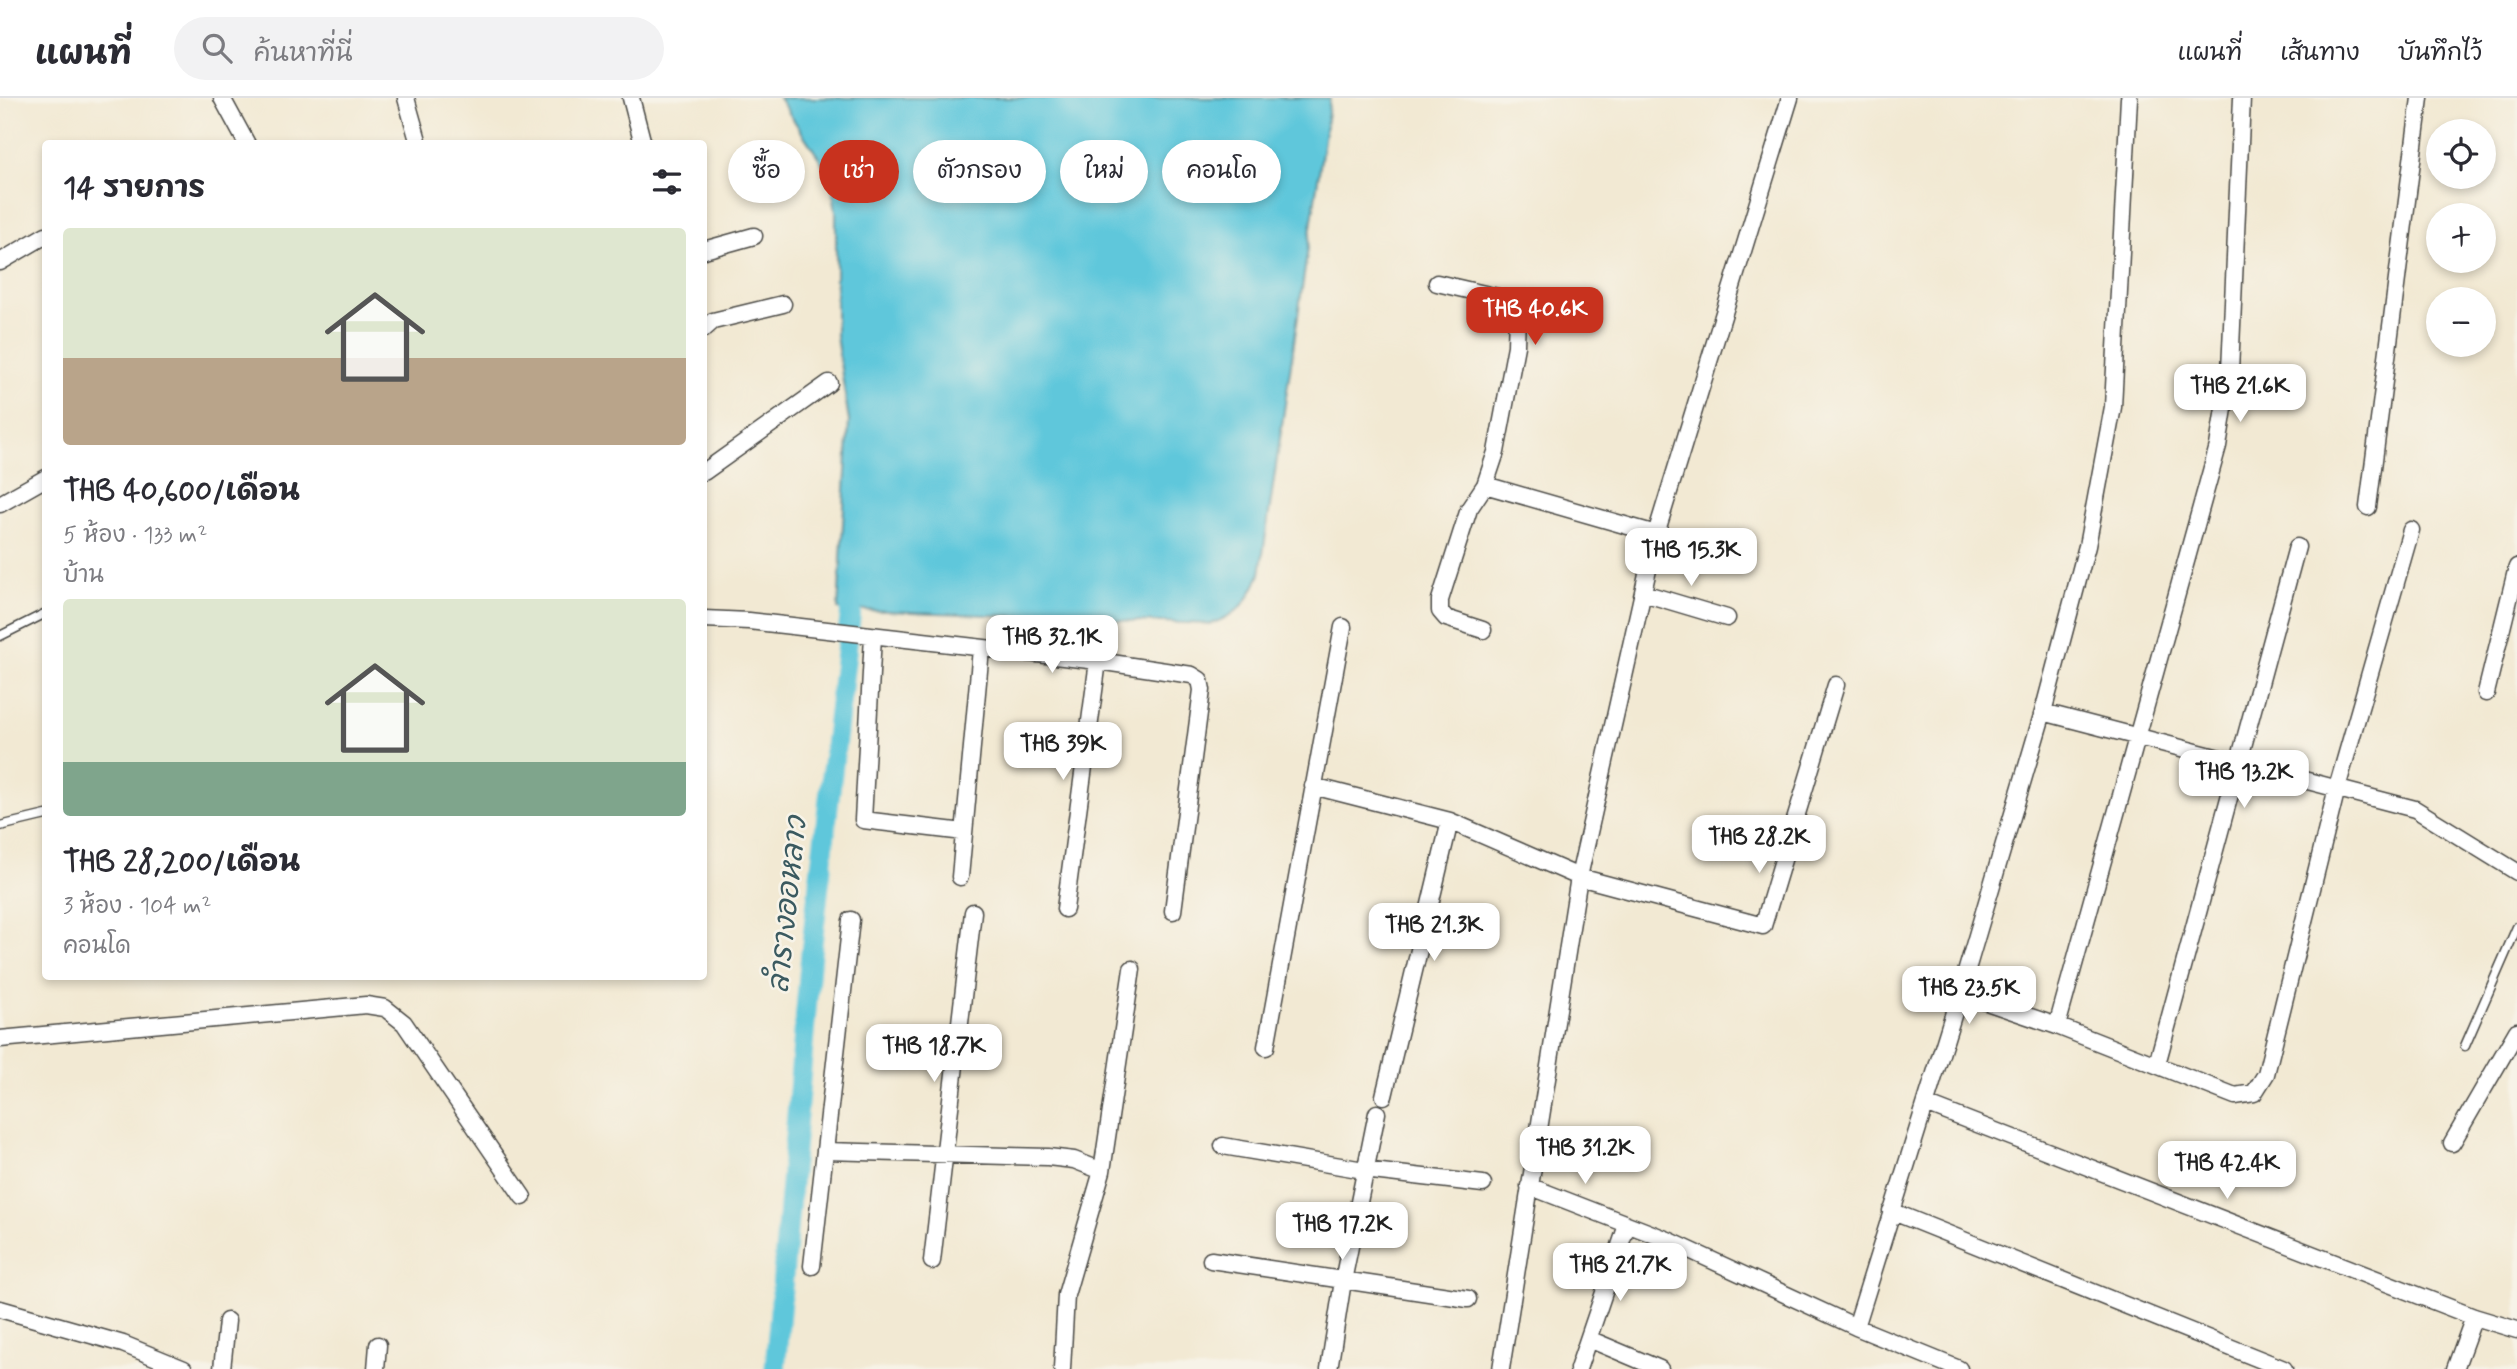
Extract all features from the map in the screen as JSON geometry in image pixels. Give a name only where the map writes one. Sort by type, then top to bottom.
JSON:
[{"type":"street","points":[[222,98],[245,140]]},
{"type":"street","points":[[407,98],[418,140]]},
{"type":"street","points":[[631,98],[642,140]]},
{"type":"street","points":[[1501,1369],[1579,877],[1656,534],[1790,98]]},
{"type":"street","points":[[1856,1327],[1960,993],[2043,712],[2087,546],[2113,407],[2129,98]]},
{"type":"street","points":[[2057,1026],[2218,446],[2230,371],[2242,98]]},
{"type":"street","points":[[2368,507],[2420,98]]},
{"type":"street","points":[[707,244],[754,236]]},
{"type":"street","points":[[0,262],[42,237]]},
{"type":"street","points":[[1437,284],[1502,298],[1517,312],[1516,346],[1496,452],[1485,485],[1469,509],[1440,600],[1440,611],[1446,618],[1483,630]]},
{"type":"street","points":[[707,326],[713,321],[783,304]]},
{"type":"street","points":[[707,470],[829,383]]},
{"type":"street","points":[[0,504],[42,480]]},
{"type":"street","points":[[1485,485],[1656,534]]},
{"type":"street","points":[[1960,993],[2057,1026],[2235,1096],[2253,1093],[2262,1084],[2337,788],[2412,530]]},
{"type":"street","points":[[2157,1065],[2297,547]]},
{"type":"street","points":[[2486,693],[2517,567]]},
{"type":"street","points":[[1643,593],[1727,618]]},
{"type":"street","points":[[707,619],[749,621],[1098,661],[1192,676],[1200,680],[1202,690],[1172,911]]},
{"type":"street","points":[[1266,1047],[1343,627]]},
{"type":"street","points":[[873,636],[863,820],[964,832]]},
{"type":"street","points":[[960,877],[981,649]]},
{"type":"street","points":[[1065,909],[1098,661]]},
{"type":"street","points":[[1313,786],[1450,821],[1579,877],[1763,926],[1836,685]]},
{"type":"street","points":[[2043,712],[2415,809],[2517,872]]},
{"type":"street","points":[[1384,1096],[1450,821]]},
{"type":"street","points":[[932,1261],[973,912]]},
{"type":"street","points":[[812,1266],[851,920]]},
{"type":"street","points":[[1062,1369],[1066,1295],[1102,1171],[1132,969]]},
{"type":"street","points":[[0,1039],[366,1005],[385,1008],[404,1023],[523,1197]]},
{"type":"street","points":[[2452,1143],[2517,1031]]},
{"type":"street","points":[[1926,1104],[2474,1317],[2517,1330]]},
{"type":"street","points":[[1329,1369],[1343,1281],[1377,1113]]},
{"type":"street","points":[[1223,1146],[1364,1170],[1482,1184]]},
{"type":"street","points":[[825,1151],[1048,1157],[1074,1160],[1102,1171]]},
{"type":"street","points":[[1529,1186],[1749,1276],[1856,1327],[1959,1369]]},
{"type":"street","points":[[1891,1211],[2284,1369]]},
{"type":"street","points":[[1578,1369],[1627,1225]]},
{"type":"street","points":[[1211,1260],[1468,1299]]},
{"type":"street","points":[[0,1309],[123,1344],[184,1369]]},
{"type":"street","points":[[2455,1369],[2474,1317]]},
{"type":"street","points":[[222,1369],[227,1321]]},
{"type":"street","points":[[1589,1339],[1660,1369]]},
{"type":"street","points":[[376,1369],[377,1345]]},
{"type":"lane","points":[[0,636],[42,615]]},
{"type":"lane","points":[[0,826],[42,816]]},
{"type":"lane","points":[[2465,1046],[2517,927]]},
{"type":"water","points":[[779,98],[1330,98],[1260,574],[1242,606],[1229,616],[1211,624],[838,609],[849,421],[836,336],[835,203],[899,203],[899,140],[819,140],[819,158]]},
{"type":"waterway","name":"ลำรางออหลาว","points":[[775,1369],[811,953],[854,584]]}]
